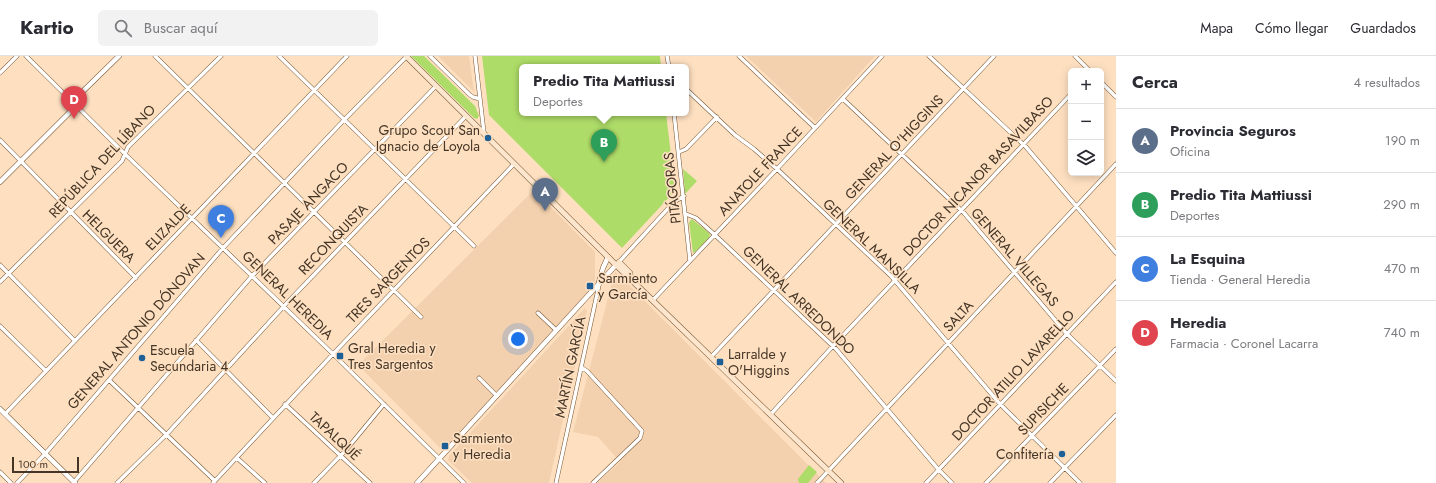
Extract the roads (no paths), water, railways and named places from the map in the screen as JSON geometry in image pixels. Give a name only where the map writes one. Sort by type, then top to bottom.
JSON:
[{"type":"main road","points":[[407,56],[608,257],[618,263],[653,300],[841,483]]},
{"type":"street","points":[[0,73],[17,56]]},
{"type":"street","name":"GENERAL HEREDIA","points":[[26,56],[464,483]]},
{"type":"street","points":[[0,182],[70,112],[77,97],[119,56]]},
{"type":"street","points":[[155,56],[420,317]]},
{"type":"street","name":"REPÚBLICA DEL LÍBANO","points":[[0,282],[122,161],[128,148],[221,56]]},
{"type":"street","points":[[279,56],[474,246]]},
{"type":"street","name":"ELIZALDE","points":[[5,414],[347,56]]},
{"type":"street","name":"GENERAL ANTONIO DÓNOVAN","points":[[17,483],[46,454],[223,248],[344,120],[407,56]]},
{"type":"street","points":[[430,56],[470,95],[480,99]]},
{"type":"street","points":[[474,56],[485,134]]},
{"type":"street","points":[[739,56],[815,128]]},
{"type":"street","name":"ANATOLE FRANCE","points":[[653,300],[714,234],[778,170],[882,56]]},
{"type":"street","points":[[930,56],[1023,144],[1116,253]]},
{"type":"street","name":"GENERAL O'HIGGINS","points":[[711,357],[994,56]]},
{"type":"street","points":[[1075,56],[1087,68]]},
{"type":"street","points":[[1104,85],[1116,97]]},
{"type":"street","name":"PASAJE ANGACO","points":[[74,482],[252,276],[436,86]]},
{"type":"street","points":[[1112,93],[1116,90]]},
{"type":"street","name":"GENERAL MANSILLA","points":[[689,92],[742,140],[778,170],[835,225],[896,280],[1000,404],[1080,483]]},
{"type":"street","name":"DOCTOR NICANOR BASAVILBASO","points":[[771,414],[833,346],[1068,97]]},
{"type":"street","name":"GENERAL VILLEGAS","points":[[844,99],[961,210],[1067,334],[1116,382]]},
{"type":"street","name":"RECONQUISTA","points":[[117,483],[167,434],[284,306],[466,116]]},
{"type":"street","name":"PITÁGORAS","points":[[674,116],[690,261]]},
{"type":"street","points":[[679,152],[686,149],[716,117]]},
{"type":"street","name":"HELGUERA","points":[[0,140],[136,278]]},
{"type":"street","name":"TRES SARGENTOS","points":[[214,482],[285,404],[514,164]]},
{"type":"street","name":"SALTA","points":[[817,483],[1116,164]]},
{"type":"street","points":[[417,483],[674,202],[684,196]]},
{"type":"street","name":"GENERAL ARREDONDO","points":[[686,214],[696,218],[714,234],[833,346],[938,469],[952,483]]},
{"type":"street","name":"MARTÍN GARCÍA","points":[[556,483],[599,283],[608,257]]},
{"type":"street","points":[[0,265],[75,341]]},
{"type":"street","name":"DOCTOR ATILIO LAVARELLO","points":[[926,483],[1116,282]]},
{"type":"street","points":[[538,313],[556,330]]},
{"type":"street","points":[[0,326],[46,371]]},
{"type":"street","points":[[196,340],[273,418]]},
{"type":"street","name":"SUPISICHE","points":[[986,483],[1116,350]]},
{"type":"street","points":[[581,367],[593,377],[641,429],[642,433],[640,438],[593,483]]},
{"type":"street","points":[[479,378],[497,396]]},
{"type":"street","points":[[109,380],[167,434],[214,482]]},
{"type":"street","name":"TAPALQUÉ","points":[[285,404],[370,483]]},
{"type":"street","points":[[314,483],[384,404]]},
{"type":"street","points":[[0,409],[74,482]]},
{"type":"street","points":[[1050,483],[1116,415]]},
{"type":"street","points":[[237,458],[265,483]]},
{"type":"street","points":[[0,472],[11,483]]},
{"type":"place","name":"Heredia","points":[[74,119]]},
{"type":"place","name":"Grupo Scout San Ignacio de Loyola","points":[[488,138]]},
{"type":"place","name":"Predio Tita Mattiussi","points":[[604,162]]},
{"type":"place","name":"Provincia Seguros","points":[[545,211]]},
{"type":"place","name":"La Esquina","points":[[221,238]]},
{"type":"place","name":"Sarmiento y García","points":[[590,286]]},
{"type":"place","name":"Gral Heredia y Tres Sargentos","points":[[340,356]]},
{"type":"place","name":"Escuela Secundaria 4","points":[[142,358]]},
{"type":"place","name":"Larralde y O'Higgins","points":[[720,362]]},
{"type":"place","name":"Sarmiento y Heredia","points":[[445,446]]},
{"type":"place","name":"Confitería","points":[[1062,454]]}]
